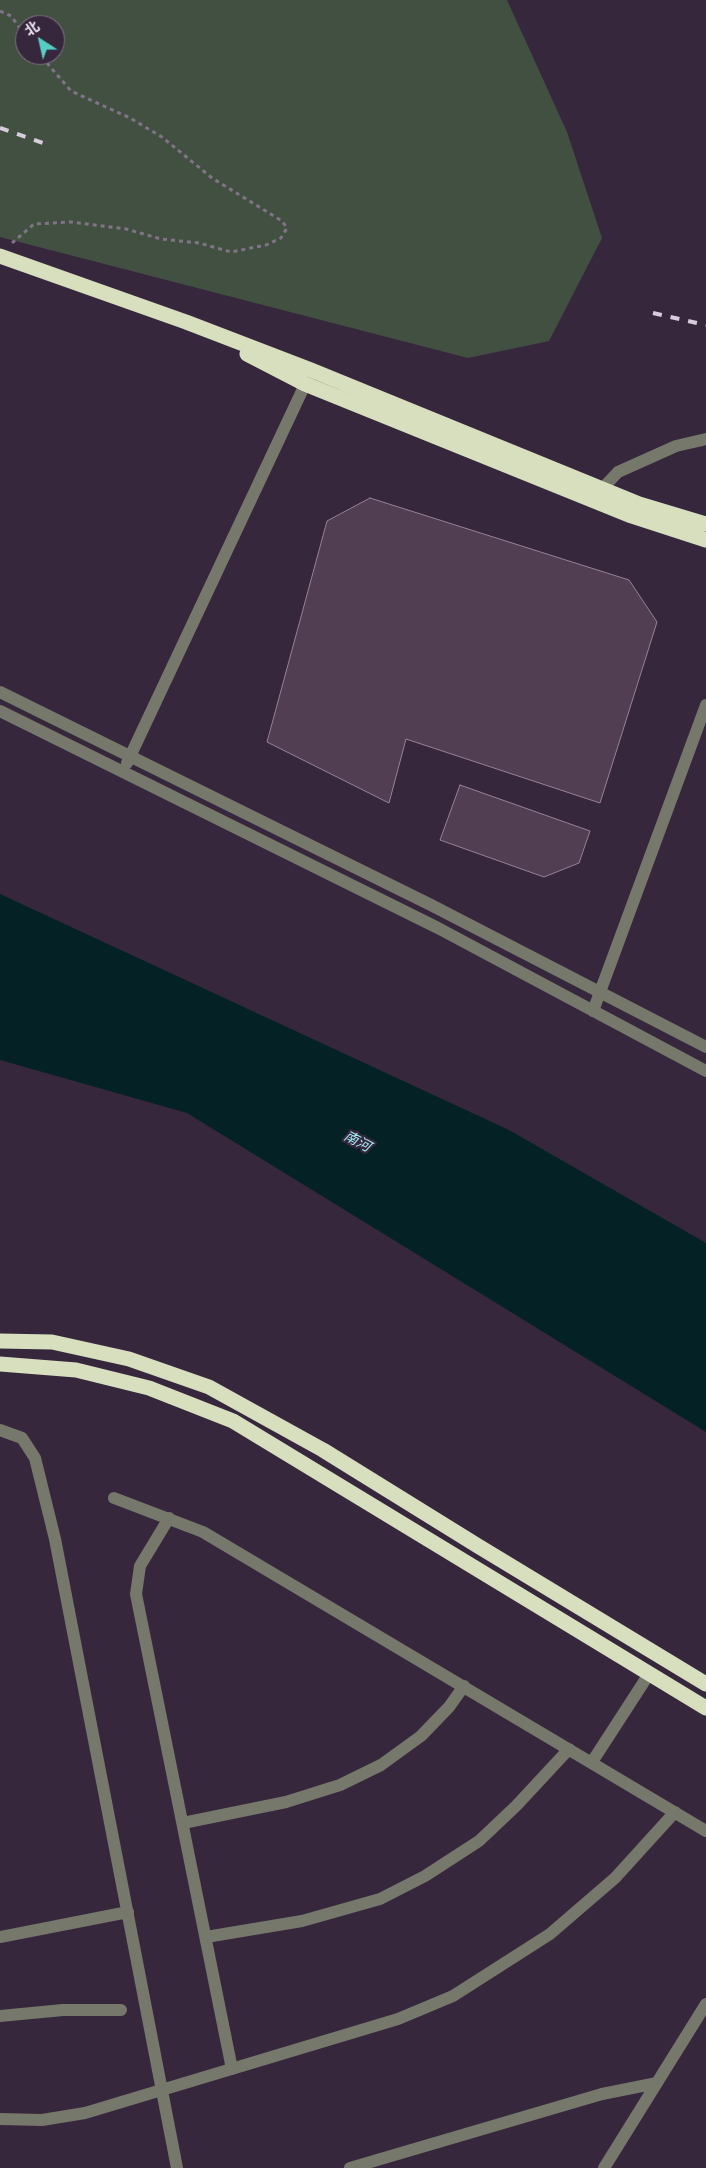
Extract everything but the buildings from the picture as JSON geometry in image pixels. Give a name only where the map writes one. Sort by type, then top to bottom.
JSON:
[{"type":"highway","points":[[3,252],[312,370],[639,504],[706,524]]},
{"type":"highway","points":[[186,322],[305,384],[629,516],[706,540]]},
{"type":"highway","points":[[0,1341],[52,1342],[129,1359],[208,1387],[323,1450],[706,1684]]},
{"type":"highway","points":[[0,1364],[76,1370],[150,1388],[233,1421],[706,1708]]},
{"type":"street","points":[[123,772],[312,370]]},
{"type":"street","points":[[602,489],[618,472],[676,446],[706,439]]},
{"type":"street","points":[[0,692],[431,904],[706,1047]]},
{"type":"street","points":[[593,1011],[706,705]]},
{"type":"street","points":[[0,711],[438,928],[706,1071]]},
{"type":"street","points":[[0,1430],[22,1438],[35,1458],[55,1539],[178,2168]]},
{"type":"street","points":[[114,1498],[203,1532],[706,1831]]},
{"type":"street","points":[[169,1518],[140,1566],[136,1594],[232,2069]]},
{"type":"street","points":[[592,1762],[649,1674]]},
{"type":"street","points":[[183,1823],[286,1802],[340,1785],[381,1765],[421,1736],[449,1708],[464,1686]]},
{"type":"street","points":[[206,1937],[311,1918],[380,1899],[425,1876],[479,1841],[516,1806],[569,1749]]},
{"type":"street","points":[[0,2120],[42,2120],[85,2113],[398,2019],[453,1996],[550,1934],[615,1878],[675,1812]]},
{"type":"street","points":[[0,1937],[128,1912]]},
{"type":"street","points":[[604,2168],[706,2004]]},
{"type":"street","points":[[0,2016],[63,2010],[121,2010]]},
{"type":"street","points":[[350,2168],[602,2094],[657,2083]]},
{"type":"path","points":[[0,11],[11,16],[15,21]]},
{"type":"path","points":[[3,252],[34,224],[71,222],[126,229],[160,239],[199,243],[231,252],[266,245],[281,238],[287,228],[282,221],[212,178],[162,137],[130,118],[71,91],[49,65]]},
{"type":"shaded area","points":[[0,0],[507,0],[567,132],[602,238],[549,341],[468,358],[0,237]]},
{"type":"water","name":"南河","points":[[0,894],[509,1130],[706,1243],[706,1432],[187,1113],[0,1060]]},
{"type":"railway","points":[[0,128],[46,144]]},
{"type":"railway","points":[[653,313],[706,325]]}]
